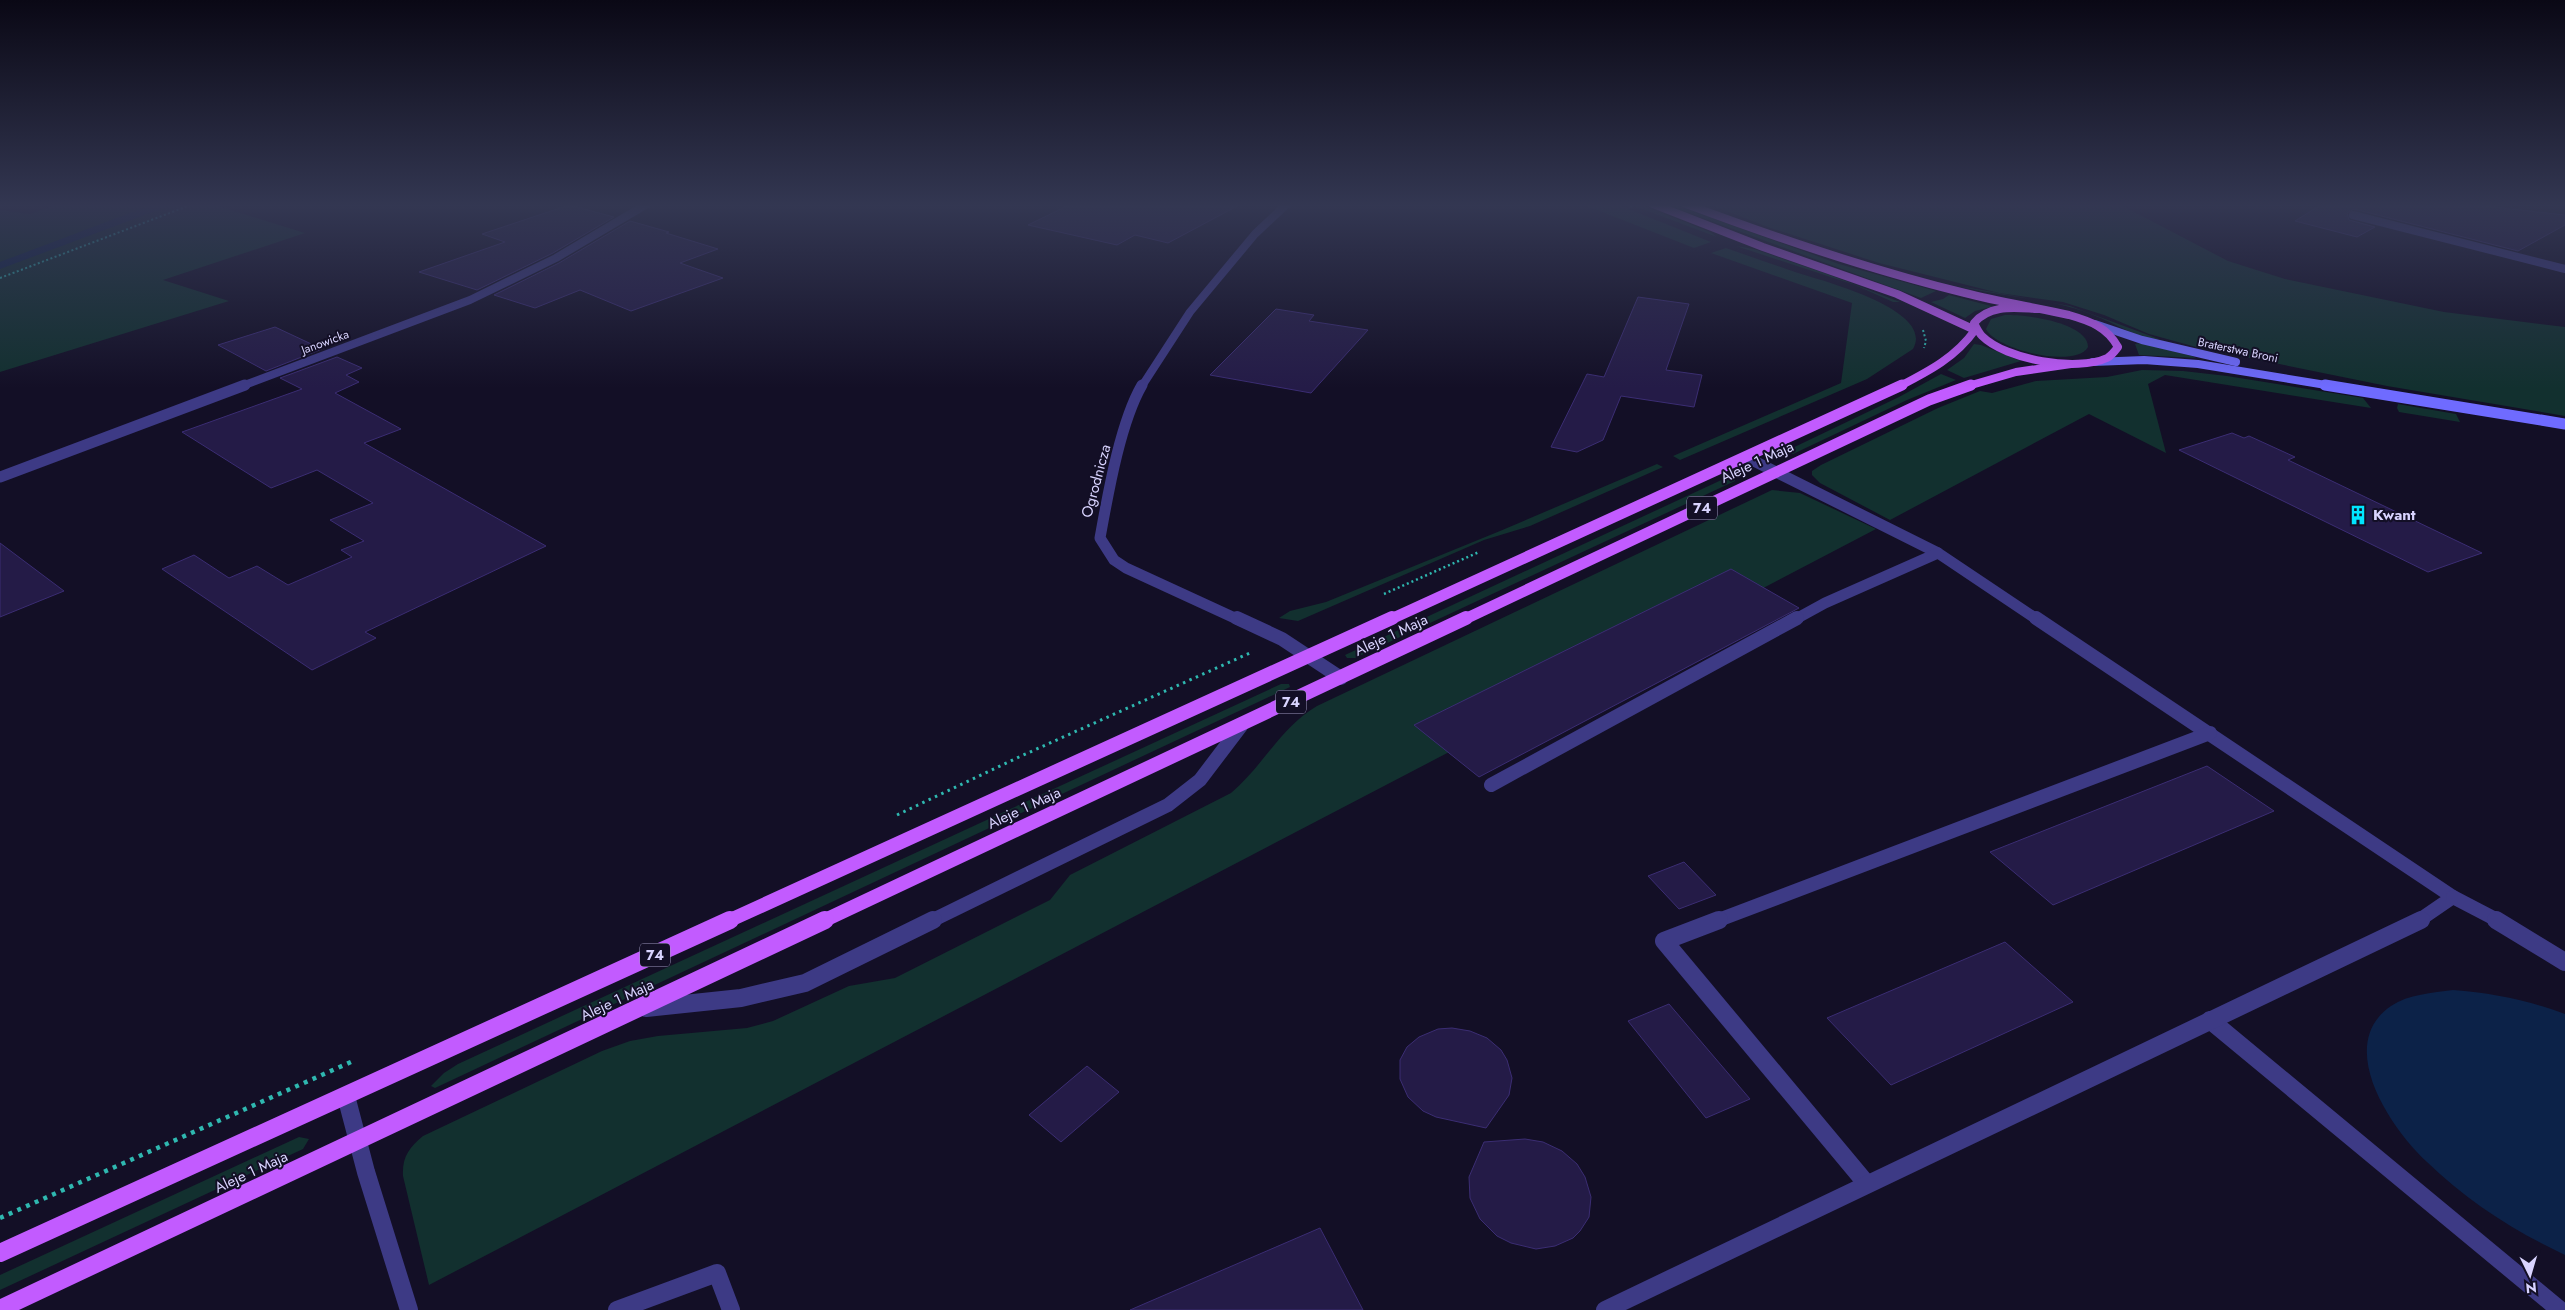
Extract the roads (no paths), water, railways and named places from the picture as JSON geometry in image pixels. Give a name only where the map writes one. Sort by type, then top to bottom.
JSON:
[{"type":"main road","name":"74","points":[[1815,265],[1897,294],[1975,330],[1990,343],[2015,354],[2047,362],[2071,364],[2093,362],[2111,356],[2118,347],[2112,336],[2094,324],[2068,315],[1956,291],[1861,265]]},
{"type":"main road","name":"74","points":[[1975,330],[1974,324],[1984,314],[2006,308],[2037,309]]},
{"type":"main road","name":"Aleje 1 Maja","points":[[0,1253],[1882,395],[1945,362],[1961,349],[1975,330]]},
{"type":"main road","name":"Aleje 1 Maja","points":[[0,1309],[1929,400],[1960,388],[2020,370],[2071,364]]},
{"type":"street","name":"Janowicka","points":[[0,477],[470,300],[541,265]]},
{"type":"street","name":"Ogrodnicza","points":[[1229,265],[1190,312],[1142,387],[1132,410],[1108,490],[1100,538],[1114,560],[1126,568],[1282,639],[1341,678]]},
{"type":"street","points":[[2550,265],[2565,269]]},
{"type":"street","name":"Braterstwa Broni","points":[[2094,324],[2142,340],[2196,354],[2378,392]]},
{"type":"street","name":"Braterstwa Broni","points":[[2093,362],[2144,360],[2198,364],[2565,424]]},
{"type":"street","points":[[1746,457],[1938,553],[2453,896],[2517,931],[2565,962]]},
{"type":"street","points":[[1491,785],[1826,603],[1938,553]]},
{"type":"street","points":[[641,1008],[742,998],[805,983],[1168,805],[1200,780],[1240,726]]},
{"type":"street","points":[[1866,1184],[1664,941],[2210,733]]},
{"type":"street","points":[[1605,1310],[2428,917],[2453,896]]},
{"type":"street","points":[[2210,1020],[2560,1310]]},
{"type":"street","points":[[346,1096],[409,1310]]},
{"type":"street","points":[[617,1310],[717,1273],[731,1310]]},
{"type":"water","points":[[0,265],[10,265],[0,269]]},
{"type":"water","points":[[2453,990],[2510,998],[2565,1014],[2565,1255],[2509,1225],[2458,1190],[2442,1176],[2398,1129],[2374,1086],[2368,1064],[2368,1042],[2375,1023],[2391,1006],[2405,999]]},
{"type":"place","name":"Kwant","points":[[2358,515]]}]
